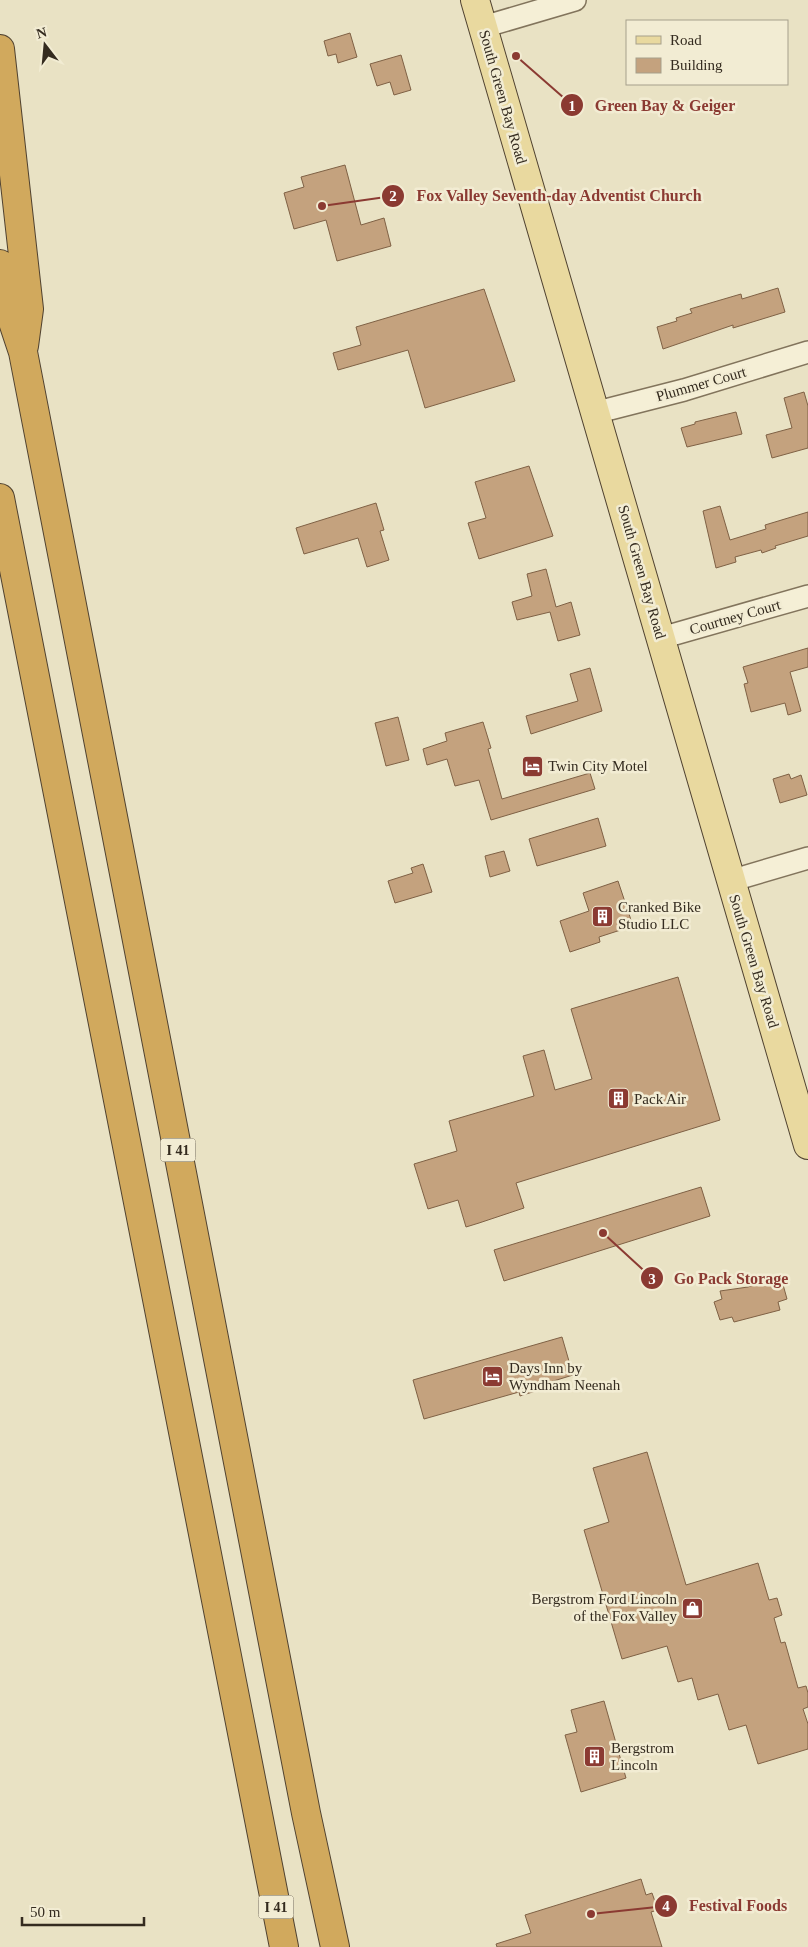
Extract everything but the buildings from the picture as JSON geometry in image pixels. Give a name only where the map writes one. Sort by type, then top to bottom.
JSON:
[{"type":"highway","points":[[0,49],[29,309],[23,352]]},
{"type":"highway","name":"I 41","points":[[0,264],[10,313],[23,352],[306,1813],[335,1947]]},
{"type":"highway","name":"I 41","points":[[0,498],[284,1947]]},
{"type":"main road","name":"South Green Bay Road","points":[[475,0],[730,881],[806,1130]]},
{"type":"street","points":[[483,27],[575,0]]},
{"type":"street","name":"Plummer Court","points":[[594,413],[684,390],[808,352]]},
{"type":"street","name":"Courtney Court","points":[[661,638],[808,596]]},
{"type":"street","points":[[730,881],[808,858]]},
{"type":"place","name":"Green Bay & Geiger","points":[[516,56]]},
{"type":"place","name":"Fox Valley Seventh-day Adventist Church","points":[[322,206]]},
{"type":"place","name":"Twin City Motel","points":[[532,766]]},
{"type":"place","name":"Cranked Bike Studio LLC","points":[[602,916]]},
{"type":"place","name":"Pack Air","points":[[618,1099]]},
{"type":"place","name":"Go Pack Storage","points":[[603,1233]]},
{"type":"place","name":"Days Inn by Wyndham Neenah","points":[[493,1377]]},
{"type":"place","name":"Bergstrom Ford Lincoln of the Fox Valley","points":[[693,1608]]},
{"type":"place","name":"Bergstrom Lincoln","points":[[595,1757]]},
{"type":"place","name":"Festival Foods","points":[[591,1914]]}]
